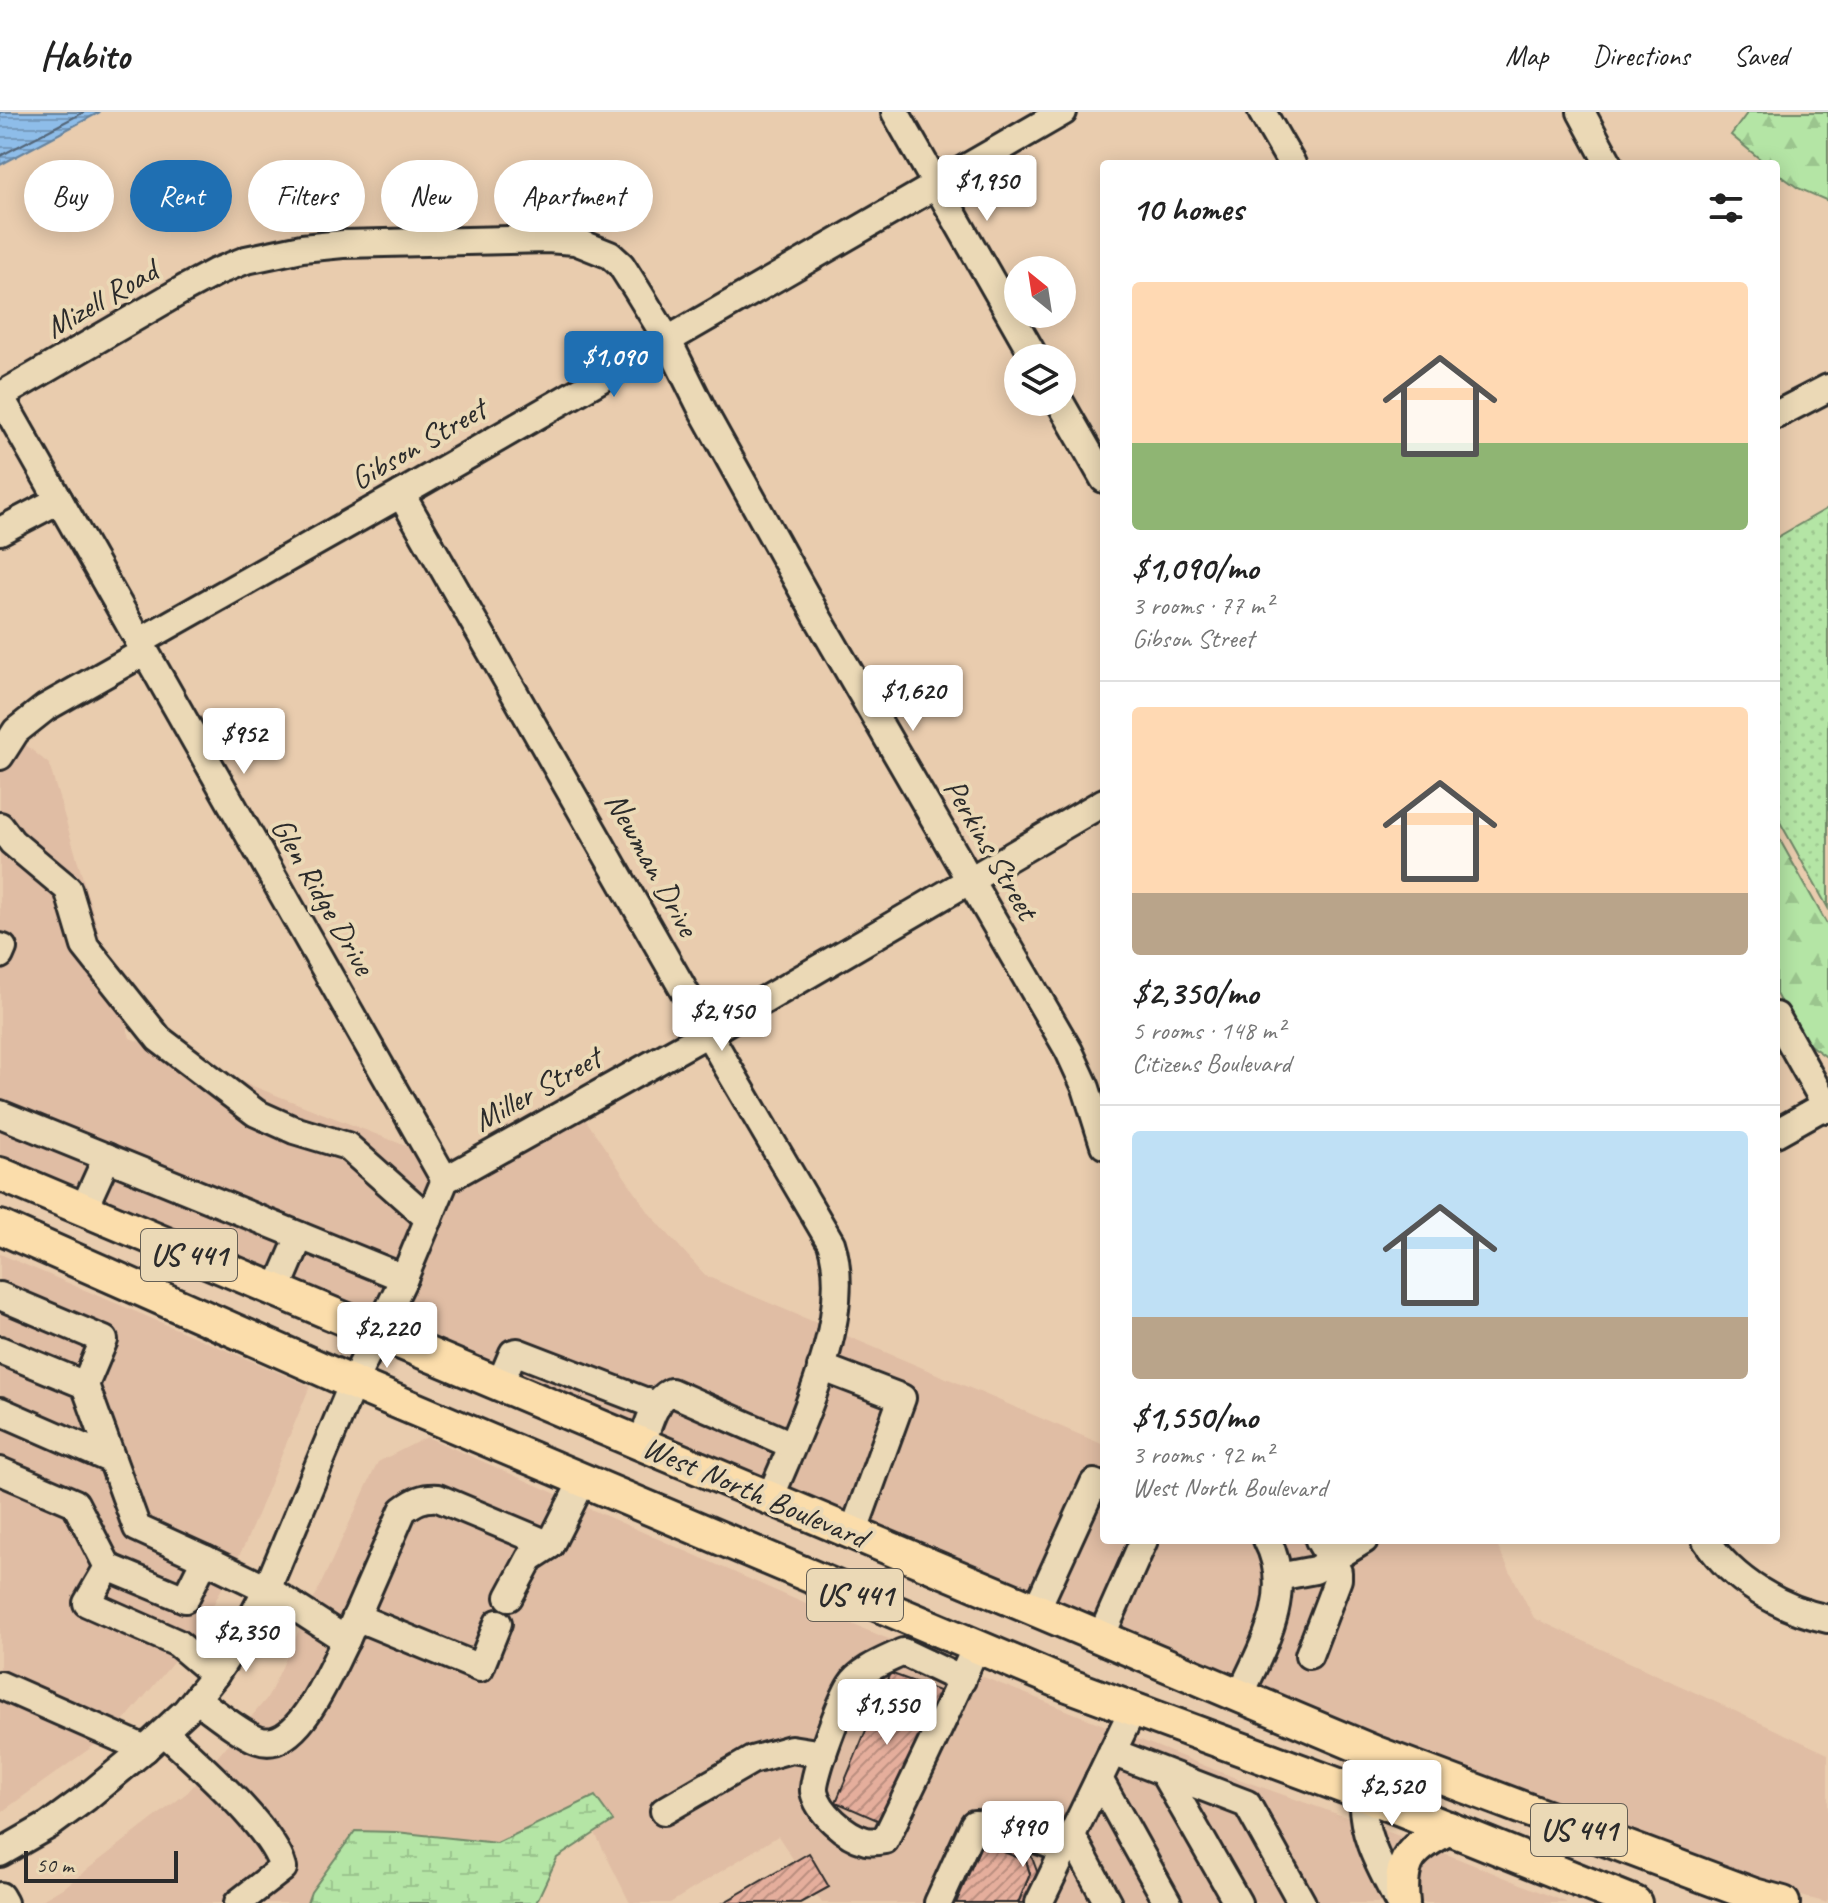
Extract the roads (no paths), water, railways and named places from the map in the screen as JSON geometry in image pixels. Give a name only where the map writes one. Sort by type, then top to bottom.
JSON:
[{"type":"main road","name":"West North Boulevard","points":[[0,1174],[1376,1753],[1754,1895],[1783,1903]]},
{"type":"main road","name":"West North Boulevard","points":[[0,1227],[353,1383],[976,1646],[1133,1709],[1363,1794],[1625,1901]]},
{"type":"main road","points":[[1401,1903],[1402,1873],[1410,1853],[1419,1844],[1449,1828]]},
{"type":"street","points":[[895,112],[1027,344]]},
{"type":"street","name":"Gibson Street","points":[[0,756],[16,731],[45,708],[142,647],[667,339],[1063,112]]},
{"type":"street","points":[[1262,112],[1290,160]]},
{"type":"street","points":[[1581,112],[1607,160]]},
{"type":"street","name":"Mizell Road","points":[[0,396],[216,272],[246,260],[302,248],[343,244],[505,239],[575,241],[603,251],[621,265],[667,339]]},
{"type":"street","name":"Perkins Street","points":[[667,339],[703,411],[818,618],[1069,1051],[1086,1088],[1100,1132]]},
{"type":"street","points":[[1780,413],[1828,388]]},
{"type":"street","name":"Glen Ridge Drive","points":[[0,396],[445,1180]]},
{"type":"street","points":[[1068,416],[1100,472]]},
{"type":"street","name":"Newman Drive","points":[[401,494],[831,1243],[837,1262],[838,1281],[833,1323],[821,1367],[770,1498]]},
{"type":"street","points":[[0,531],[59,500]]},
{"type":"street","name":"Miller Street","points":[[445,1180],[708,1033],[1100,804]]},
{"type":"street","points":[[0,826],[12,842],[68,889],[85,946],[159,1039],[256,1113],[294,1130],[347,1146],[429,1219]]},
{"type":"street","points":[[0,947],[3,948],[0,955]]},
{"type":"street","points":[[1780,1023],[1827,1107],[1780,1131]]},
{"type":"street","points":[[0,1115],[404,1278]]},
{"type":"street","points":[[83,1210],[107,1157]]},
{"type":"street","points":[[0,1853],[74,1806],[155,1740],[215,1675],[267,1589],[353,1383],[404,1278],[445,1180]]},
{"type":"street","points":[[276,1292],[300,1236]]},
{"type":"street","points":[[0,1296],[104,1340],[85,1385],[137,1528],[351,1628],[480,1668],[498,1623]]},
{"type":"street","points":[[0,1350],[85,1385]]},
{"type":"street","points":[[499,1386],[513,1353],[517,1352],[657,1406]]},
{"type":"street","points":[[821,1367],[902,1398],[853,1533]]},
{"type":"street","points":[[588,1423],[603,1386]]},
{"type":"street","points":[[641,1445],[657,1406],[671,1392],[792,1445]]},
{"type":"street","points":[[0,1411],[112,1460]]},
{"type":"street","points":[[0,1471],[75,1503],[108,1567],[185,1599],[205,1559]]},
{"type":"street","points":[[509,1597],[530,1558],[550,1545],[583,1480]]},
{"type":"street","points":[[1036,1610],[1094,1483],[1100,1485]]},
{"type":"street","points":[[196,1699],[258,1740],[274,1742],[301,1724],[351,1628],[403,1510],[415,1501],[438,1498],[550,1545]]},
{"type":"street","points":[[1101,1637],[1142,1544]]},
{"type":"street","points":[[1240,1695],[1268,1635],[1277,1604],[1277,1565],[1269,1544]]},
{"type":"street","points":[[1278,1577],[1315,1570],[1325,1550],[1348,1544]]},
{"type":"street","points":[[1709,1544],[1731,1570],[1751,1586],[1781,1603],[1828,1619]]},
{"type":"street","points":[[1309,1655],[1338,1579],[1338,1572],[1325,1550]]},
{"type":"street","points":[[108,1567],[87,1603],[177,1643],[215,1675]]},
{"type":"street","points":[[923,1624],[903,1652],[873,1667],[852,1683],[823,1754],[814,1789],[822,1810],[842,1827],[867,1841],[885,1840],[976,1646]]},
{"type":"street","points":[[903,1652],[962,1680]]},
{"type":"street","points":[[0,1685],[155,1740],[241,1805],[280,1857],[283,1868],[238,1903]]},
{"type":"street","points":[[1039,1903],[1133,1709]]},
{"type":"street","points":[[664,1811],[752,1760],[791,1749],[823,1754]]},
{"type":"street","points":[[1112,1752],[1247,1804],[1302,1903]]},
{"type":"street","points":[[1376,1753],[1363,1794],[1366,1830],[1379,1866],[1401,1903]]},
{"type":"street","points":[[1163,1772],[1238,1903]]},
{"type":"street","points":[[1099,1779],[1168,1903]]},
{"type":"street","points":[[938,1903],[974,1824],[998,1825],[1068,1843],[1108,1903]]},
{"type":"street","points":[[0,1896],[4,1903]]},
{"type":"water","points":[[0,112],[100,112],[0,165]]}]
